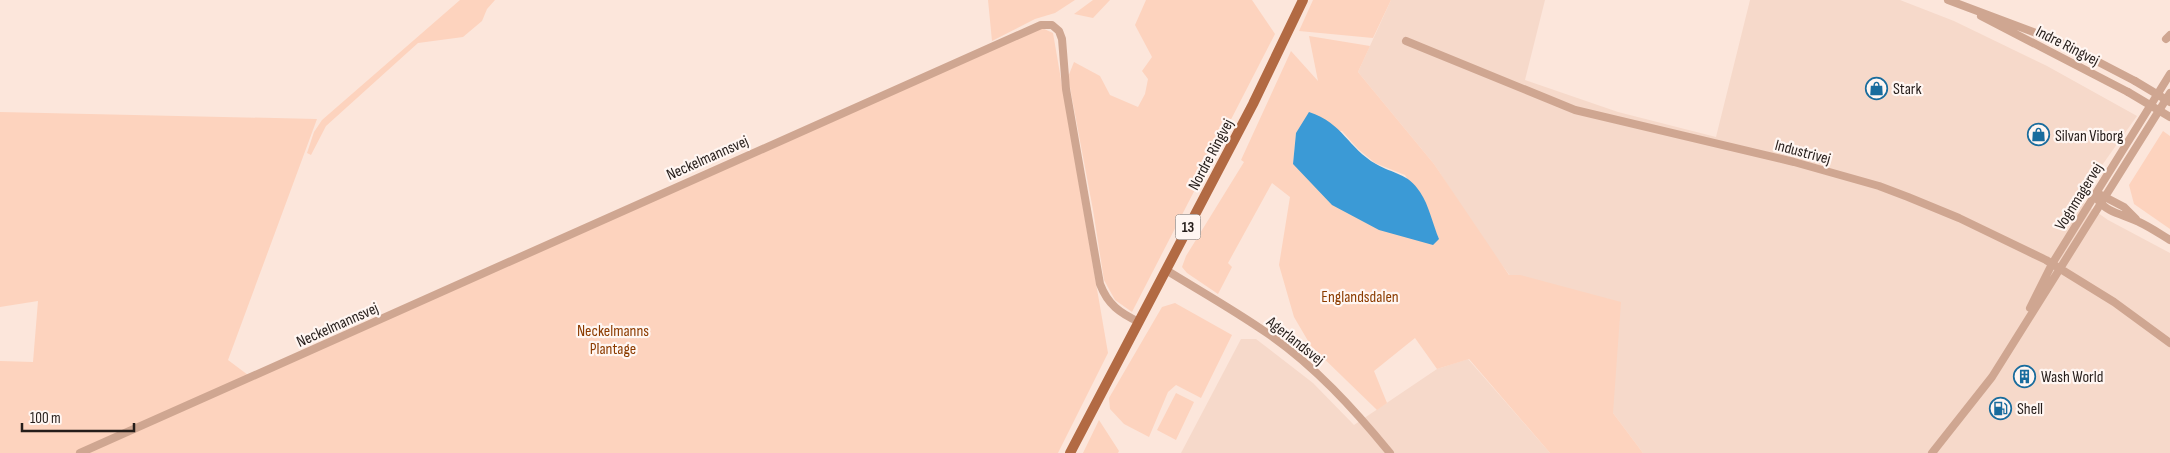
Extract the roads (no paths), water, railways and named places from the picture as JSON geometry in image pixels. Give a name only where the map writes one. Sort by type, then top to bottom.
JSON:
[{"type":"main road","name":"Nordre Ringvej","points":[[1070,453],[1253,104],[1303,0]]},
{"type":"street","name":"Indre Ringvej","points":[[1950,1],[2060,42],[2135,81],[2170,102]]},
{"type":"street","name":"Indre Ringvej","points":[[1950,1],[2128,92],[2170,117]]},
{"type":"street","name":"Neckelmannsvej","points":[[80,453],[1041,25],[1052,25],[1059,31],[1062,39],[1066,89],[1100,284],[1112,306],[1121,314],[1139,322]]},
{"type":"street","name":"Industrivej","points":[[1406,41],[1575,110],[1794,162],[1879,186],[1959,218],[2052,264],[2114,302],[2170,343]]},
{"type":"street","name":"Vognmagervej","points":[[2016,337],[2052,264],[2170,74]]},
{"type":"street","name":"Vognmagervej","points":[[1932,453],[1949,434],[1992,377],[2170,93]]},
{"type":"street","points":[[2095,194],[2105,196],[2124,207],[2138,221]]},
{"type":"street","points":[[2095,194],[2101,204],[2120,215],[2138,221],[2170,240]]},
{"type":"street","name":"Agerlandsvej","points":[[1166,270],[1260,329],[1317,373],[1362,419],[1390,453]]},
{"type":"water","points":[[1309,112],[1338,129],[1366,158],[1405,177],[1415,186],[1426,203],[1439,239],[1433,245],[1379,230],[1332,205],[1293,164],[1296,133]]},
{"type":"place","name":"Stark","points":[[1877,88]]},
{"type":"place","name":"Silvan Viborg","points":[[2039,135]]},
{"type":"place","name":"Wash World","points":[[2025,376]]},
{"type":"place","name":"Shell","points":[[2001,408]]},
{"type":"park label","name":"Englandsdalen","points":[[1360,296]]},
{"type":"park label","name":"Neckelmanns Plantage","points":[[613,339]]}]
